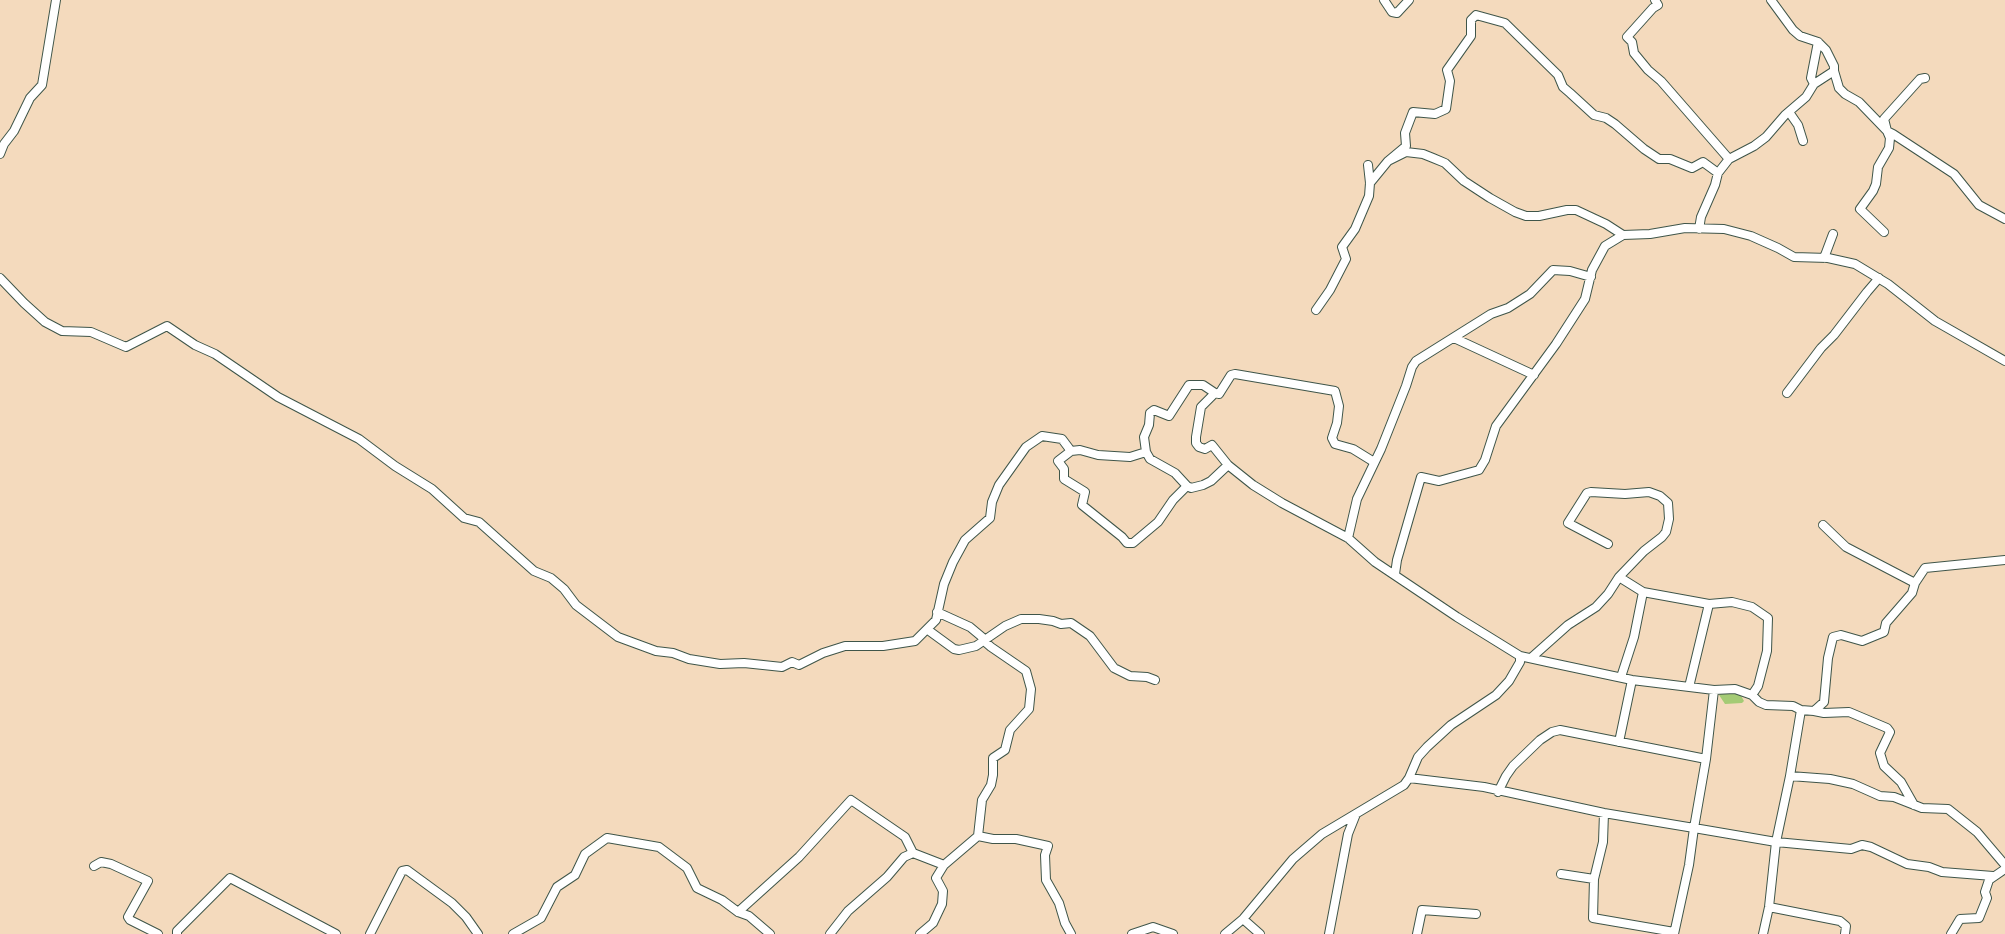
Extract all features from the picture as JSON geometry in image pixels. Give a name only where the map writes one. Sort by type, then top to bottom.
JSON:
[{"type":"street","points":[[0,154],[4,144],[14,131],[30,98],[42,85],[56,0]]},
{"type":"street","points":[[1384,0],[1392,12],[1397,12],[1409,0]]},
{"type":"street","points":[[1655,0],[1658,5],[1653,8],[1627,37],[1632,42],[1634,53],[1648,70],[1661,81],[1729,159]]},
{"type":"street","points":[[1771,0],[1793,30],[1800,36],[1818,42],[1831,58],[1839,88],[1845,94],[1859,102],[1887,131],[1954,174],[1980,205],[2005,218]]},
{"type":"street","points":[[1370,184],[1388,161],[1406,146],[1405,133],[1412,112],[1435,114],[1446,109],[1450,81],[1447,70],[1471,36],[1471,20],[1477,15],[1505,23],[1558,75],[1563,87],[1570,94],[1594,115],[1606,118],[1615,124],[1644,149],[1659,159],[1670,159],[1692,168],[1703,162],[1718,173]]},
{"type":"street","points":[[1814,84],[1811,78],[1818,42]]},
{"type":"street","points":[[1699,229],[1701,217],[1715,185],[1718,173],[1729,159],[1754,146],[1806,97],[1814,84],[1834,71]]},
{"type":"street","points":[[1884,232],[1860,209],[1873,191],[1876,184],[1878,167],[1889,148],[1890,138],[1884,120],[1920,79],[1925,78]]},
{"type":"street","points":[[1789,112],[1798,125],[1803,141]]},
{"type":"street","points":[[1388,161],[1406,152],[1423,154],[1445,163],[1464,181],[1515,212],[1526,216],[1539,216],[1567,210],[1576,210],[1606,224],[1623,235]]},
{"type":"street","points":[[1316,310],[1330,290],[1346,259],[1342,247],[1355,230],[1369,196],[1370,184],[1368,164]]},
{"type":"street","points":[[1395,574],[1397,560],[1421,477],[1439,481],[1479,470],[1485,460],[1496,426],[1534,375],[1585,299],[1592,270],[1605,246],[1623,235],[1650,234],[1685,228],[1724,228],[1778,248],[1794,257],[1824,258],[1856,264],[1879,278],[1936,321],[2005,360]]},
{"type":"street","points":[[1824,258],[1833,234]]},
{"type":"street","points":[[1348,538],[1357,499],[1381,449],[1412,367],[1416,361],[1491,314],[1508,308],[1530,294],[1553,270],[1570,271],[1591,276]]},
{"type":"street","points":[[0,278],[45,322],[62,331],[91,332],[126,346],[167,326],[195,345],[215,354],[278,397],[359,439],[395,466],[432,489],[464,518],[479,522],[520,561],[534,571],[550,578],[564,589],[576,605],[618,637],[638,646],[656,651],[672,653],[689,659],[720,664],[744,663],[782,667],[792,662],[799,665],[823,653],[845,646],[883,646],[915,641],[928,630],[936,620],[944,584],[953,562],[965,540],[990,518],[992,502],[998,485],[1015,460],[1026,447],[1042,436],[1062,439],[1071,451]]},
{"type":"street","points":[[1787,394],[1821,348],[1838,330],[1866,292],[1879,278]]},
{"type":"street","points":[[1454,338],[1534,375]]},
{"type":"street","points":[[1374,462],[1353,449],[1334,444],[1332,438],[1337,423],[1339,406],[1335,391],[1235,374],[1231,375],[1219,394],[1215,393],[1201,407],[1196,443],[1199,447],[1205,450],[1212,445],[1228,465],[1253,485],[1282,503],[1348,538],[1375,562],[1520,656],[1621,676],[1632,680],[1714,690],[1735,689],[1752,695],[1758,702],[1766,705],[1794,706],[1802,710],[1824,713],[1849,712],[1887,728],[1890,732],[1880,753],[1884,766],[1901,782],[1914,805]]},
{"type":"street","points":[[1215,393],[1203,385],[1189,385],[1169,416],[1154,410],[1150,413],[1149,425],[1144,437],[1146,452],[1150,459],[1175,473],[1187,486],[1191,488],[1197,488],[1207,483],[1228,465]]},
{"type":"street","points":[[1146,452],[1130,457],[1098,455],[1080,450],[1071,451],[1058,461],[1064,469],[1064,479],[1077,485],[1086,492],[1082,505],[1122,537],[1126,543],[1133,543],[1158,522],[1173,500],[1187,486]]},
{"type":"street","points":[[1531,658],[1568,625],[1596,607],[1608,594],[1619,577],[1666,532],[1669,519],[1668,503],[1660,496],[1649,492],[1625,494],[1587,493],[1568,523],[1608,544]]},
{"type":"street","points":[[1823,525],[1846,547],[1915,583]]},
{"type":"street","points":[[1814,711],[1824,702],[1828,658],[1833,636],[1841,635],[1862,641],[1884,632],[1886,623],[1912,593],[1919,575],[1925,568],[2005,560]]},
{"type":"street","points":[[1898,574],[1919,575]]},
{"type":"street","points":[[1619,577],[1643,592],[1708,604],[1732,602],[1752,607],[1768,618],[1767,651],[1758,686],[1752,695]]},
{"type":"street","points":[[1621,676],[1634,637],[1643,592]]},
{"type":"street","points":[[1689,686],[1708,604]]},
{"type":"street","points":[[920,934],[933,923],[942,904],[943,891],[936,878],[944,865],[978,836],[982,800],[991,785],[993,775],[993,758],[1004,750],[1010,730],[1028,709],[1032,689],[1026,671],[984,641],[982,637],[970,627],[937,612]]},
{"type":"street","points":[[928,630],[954,649],[966,649],[984,641],[1005,626],[1021,619],[1039,619],[1053,621],[1060,624],[1071,623],[1090,636],[1114,668],[1130,676],[1147,676],[1155,680]]},
{"type":"street","points":[[1225,934],[1243,919],[1293,859],[1322,834],[1404,785],[1409,778],[1418,757],[1427,747],[1451,725],[1496,695],[1509,681],[1520,662],[1520,656]]},
{"type":"street","points":[[1620,742],[1632,680]]},
{"type":"street","points":[[1604,814],[1603,842],[1594,879],[1593,918],[1674,933],[1689,865],[1706,759],[1714,690]]},
{"type":"street","points":[[1763,934],[1769,907],[1776,842],[1802,710]]},
{"type":"street","points":[[1498,792],[1513,766],[1540,740],[1552,732],[1560,730],[1706,759]]},
{"type":"street","points":[[1790,776],[1830,779],[1853,784],[1880,796],[1894,797],[1922,808],[1948,809],[1977,832],[2005,865]]},
{"type":"street","points":[[1409,778],[1484,788],[1604,814],[1776,842],[1851,849],[1862,845],[1871,847],[1907,864],[1929,867],[1942,872],[1993,876]]},
{"type":"street","points":[[738,912],[799,857],[851,800],[905,837],[913,853],[944,865]]},
{"type":"street","points":[[1329,934],[1348,834],[1356,814]]},
{"type":"street","points":[[978,836],[993,839],[1016,839],[1048,846],[1045,855],[1046,880],[1059,903],[1065,923],[1071,934]]},
{"type":"street","points":[[513,934],[541,918],[557,887],[575,875],[585,854],[607,838],[659,847],[687,868],[697,888],[722,900],[738,912],[749,916],[770,934]]},
{"type":"street","points":[[830,934],[848,911],[887,877],[900,860],[913,853]]},
{"type":"street","points":[[94,866],[101,862],[111,864],[148,881],[128,917],[130,920],[158,934]]},
{"type":"street","points":[[1951,934],[1960,919],[1979,918],[1986,898],[1985,892],[1989,880],[2005,869]]},
{"type":"street","points":[[370,934],[402,871],[407,870],[452,903],[466,917],[478,934]]},
{"type":"street","points":[[1561,874],[1594,879]]},
{"type":"street","points":[[177,934],[177,931],[230,878],[336,934]]},
{"type":"street","points":[[1769,907],[1840,921],[1846,926],[1845,934]]},
{"type":"street","points":[[1417,934],[1422,910],[1476,914]]},
{"type":"street","points":[[1243,919],[1260,934]]},
{"type":"street","points":[[1132,934],[1153,927],[1173,934]]},
{"type":"green space","points":[[1725,691],[1739,692],[1744,701],[1742,703],[1725,704],[1719,695]]}]
